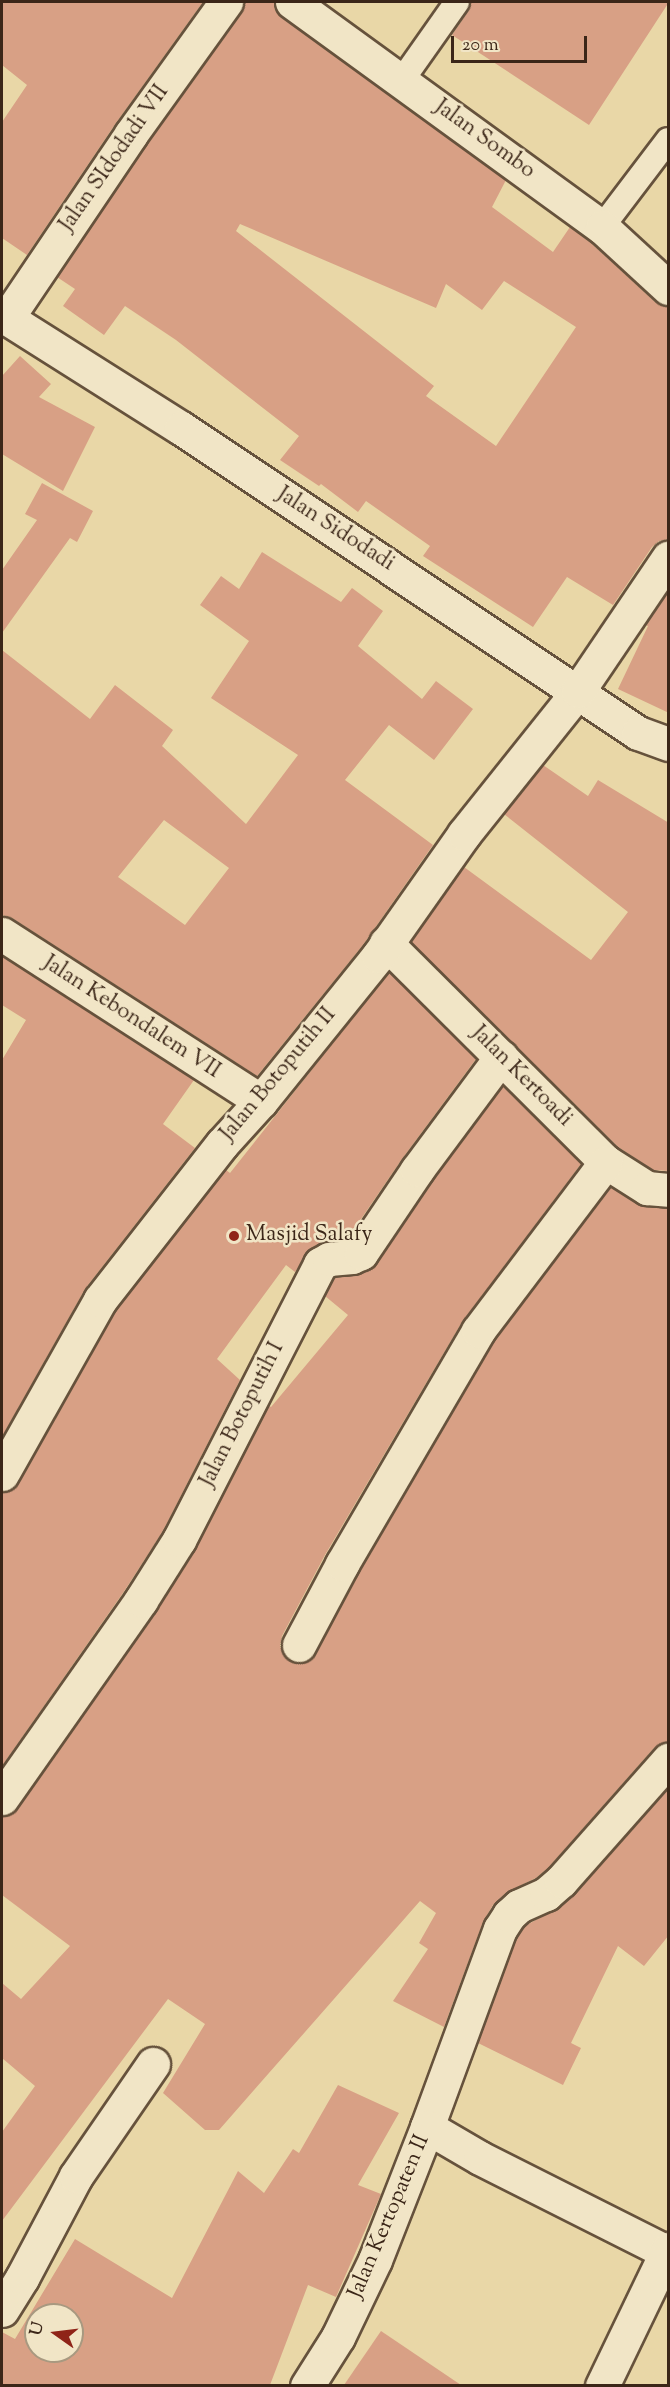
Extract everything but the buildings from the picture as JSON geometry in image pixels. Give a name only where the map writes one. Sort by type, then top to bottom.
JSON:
[{"type":"street","name":"Jalan SIdodadi VII","points":[[4,316],[226,2]]},
{"type":"street","name":"Jalan Sombo","points":[[292,2],[602,226],[669,288]]},
{"type":"street","name":"Jalan Sidodadi","points":[[4,316],[181,428],[638,733],[669,744]]},
{"type":"street","name":"Jalan Botoputih II","points":[[2,1474],[100,1300],[222,1144],[261,1101],[386,943],[464,834],[578,691],[669,558]]},
{"type":"street","name":"Jalan Kebondalem VII","points":[[2,934],[261,1101]]},
{"type":"street","name":"Jalan Kertoadi","points":[[386,943],[606,1162],[647,1188],[669,1190]]},
{"type":"street","name":"Jalan Botoputih I","points":[[2,1798],[141,1600],[179,1540],[320,1264],[329,1259],[352,1257],[361,1253],[417,1170],[501,1057]]},
{"type":"street","points":[[299,1645],[342,1564],[478,1331],[606,1162]]},
{"type":"street","points":[[428,2127],[500,1929],[509,1915],[519,1906],[546,1894],[561,1881],[669,1760]]},
{"type":"street","points":[[2,2310],[22,2278],[76,2176],[153,2064]]},
{"type":"street","name":"Jalan Kertopaten II","points":[[308,2385],[338,2337],[375,2260],[428,2127],[480,2158],[668,2250]]},
{"type":"street","points":[[602,2385],[668,2250]]},
{"type":"lane","points":[[402,80],[457,2]]},
{"type":"lane","points":[[602,226],[669,140]]},
{"type":"place","name":"Masjid Salafy","points":[[234,1236]]}]
